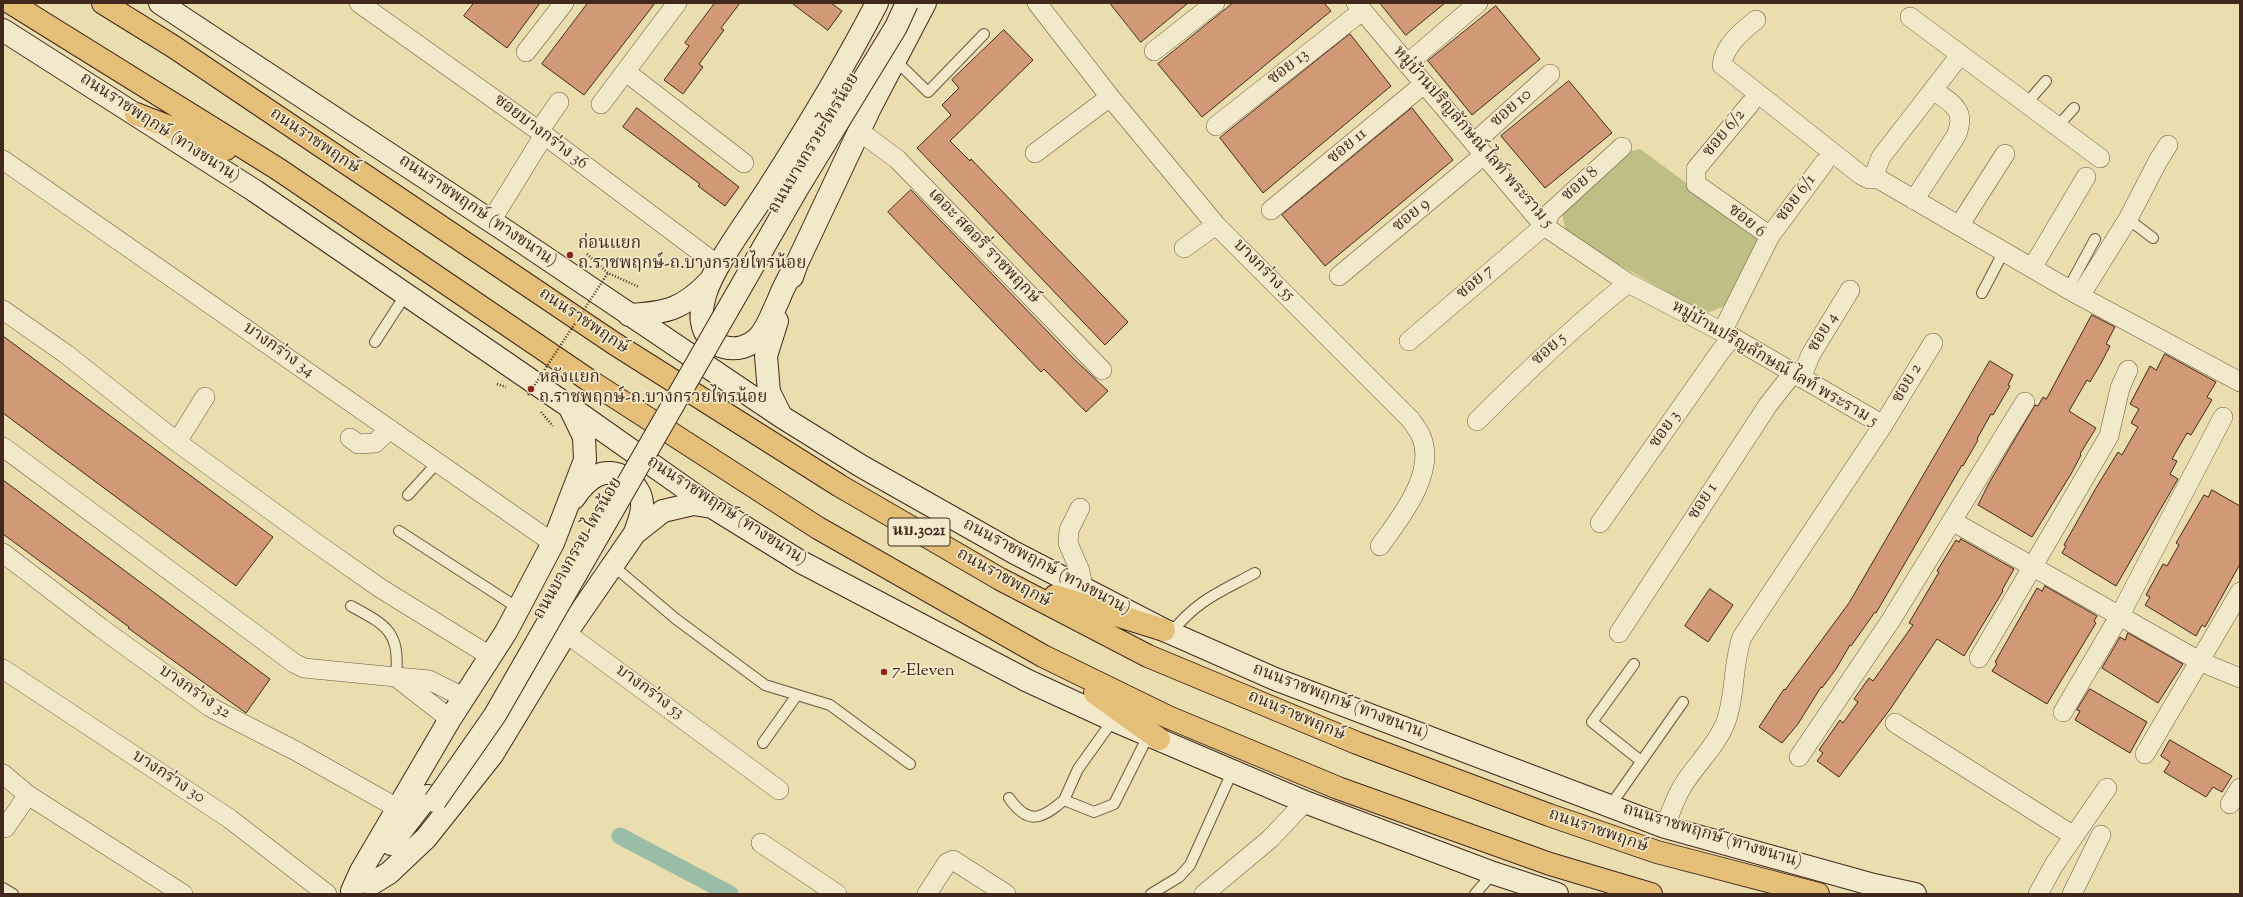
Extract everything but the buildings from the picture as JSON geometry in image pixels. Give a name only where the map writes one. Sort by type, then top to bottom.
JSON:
[{"type":"main road","name":"นบ.3021","points":[[11,3],[278,169],[587,379],[818,528],[1043,656],[1168,717],[1338,788],[1550,864],[1651,894]]},
{"type":"main road","name":"ถนนราชพฤกษ์","points":[[103,3],[187,56],[615,344],[840,486],[1000,579],[1148,656],[1357,743],[1549,815],[1657,852],[1818,894]]},
{"type":"main road","name":"ถนนราชพฤกษ์ (ทางขนาน)","points":[[160,3],[491,221],[782,417],[888,482],[1015,554],[1168,631],[1275,679],[1610,806],[1665,826],[1874,884],[1916,894]]},
{"type":"main road","points":[[630,315],[662,313],[699,293],[715,273],[812,121],[877,3]]},
{"type":"main road","name":"ถนนบางกรวย-ไทรน้อย","points":[[432,798],[488,710],[684,364],[889,22],[898,3]]},
{"type":"main road","name":"ถนนบางกรวย-ไทรน้อย","points":[[359,891],[495,715],[797,189],[896,27],[907,3]]},
{"type":"main road","points":[[715,273],[701,312],[702,323],[709,338],[718,345],[738,349],[750,344],[766,327],[859,131],[896,61],[924,3]]},
{"type":"main road","name":"ถนนราชพฤกษ์ (ทางขนาน)","points":[[3,30],[255,191],[567,404],[712,507],[801,562],[1028,681],[1113,720],[1154,736],[1306,802],[1493,872],[1523,889],[1557,894]]},
{"type":"main road","points":[[136,114],[278,169]]},
{"type":"main road","points":[[782,417],[768,392],[766,356],[797,263]]},
{"type":"main road","points":[[359,891],[361,871],[399,809],[450,718],[506,632],[553,543],[585,460],[584,437],[576,417],[567,404]]},
{"type":"main road","points":[[567,509],[587,481],[597,475],[613,473],[626,478],[639,491],[642,502],[642,514],[635,533]]},
{"type":"main road","points":[[359,891],[389,873],[426,838],[492,755],[566,633],[611,564],[635,533],[663,511],[693,504],[712,507]]},
{"type":"main road","points":[[1000,579],[1168,631]]},
{"type":"main road","points":[[1043,656],[1154,736]]},
{"type":"street","name":"ซอยบางกร่าง 36","points":[[359,3],[542,133],[715,273]]},
{"type":"street","points":[[526,52],[564,3]]},
{"type":"street","points":[[601,104],[678,3]]},
{"type":"street","name":"บางกร่าง 55","points":[[1037,3],[1110,97],[1216,226],[1411,420],[1422,437],[1425,456],[1421,478],[1409,503],[1380,546]]},
{"type":"street","points":[[1154,51],[1215,3]]},
{"type":"street","points":[[1407,64],[1478,3]]},
{"type":"street","name":"หมู่บ้านปริญลักษณ์ ไลท์ พระราม 5","points":[[1359,7],[1544,226],[1628,284],[1727,335],[1884,425],[1742,637],[1736,654],[1734,686],[1725,722],[1719,737],[1682,787],[1665,826]]},
{"type":"street","name":"ซอย 13","points":[[1216,126],[1359,7]]},
{"type":"street","points":[[1910,17],[2100,158]]},
{"type":"street","points":[[1756,20],[1738,34],[1723,60],[1722,65],[1861,176],[1869,179],[1878,178],[2074,293],[2240,382]]},
{"type":"street","points":[[1878,178],[1876,170],[1881,157],[1960,55]]},
{"type":"street","points":[[626,72],[744,163]]},
{"type":"street","name":"ซอย 10","points":[[1479,149],[1550,74]]},
{"type":"street","name":"ซอย 11","points":[[1271,210],[1424,84]]},
{"type":"street","points":[[1914,200],[1956,136],[1962,118],[1956,110],[1933,90]]},
{"type":"street","points":[[1035,152],[1110,97]]},
{"type":"street","points":[[491,221],[559,102]]},
{"type":"street","name":"ซอย 6/2","points":[[1699,165],[1750,104]]},
{"type":"street","name":"เดอะ สตอรี่ ราชพฤกษ์","points":[[859,131],[897,158],[1102,370]]},
{"type":"street","points":[[2074,293],[2128,219],[2168,145]]},
{"type":"street","name":"ซอย 8","points":[[1544,226],[1551,212],[1622,147]]},
{"type":"street","name":"ซอย 9","points":[[1339,276],[1479,149]]},
{"type":"street","points":[[1959,226],[2005,154]]},
{"type":"street","name":"บางกร่าง 34","points":[[3,160],[553,543]]},
{"type":"street","name":"ซอย 6/1","points":[[1770,236],[1824,163]]},
{"type":"street","name":"ซอย 6","points":[[1699,165],[1695,173],[1696,184],[1770,236],[1727,335]]},
{"type":"street","points":[[2032,268],[2086,177]]},
{"type":"street","points":[[1184,248],[1216,226]]},
{"type":"street","name":"ซอย 7","points":[[1409,341],[1544,226]]},
{"type":"street","name":"ซอย 5","points":[[1477,421],[1528,370],[1594,310],[1628,284]]},
{"type":"street","name":"ซอย 4","points":[[1797,375],[1850,290]]},
{"type":"street","points":[[3,310],[66,354],[178,442],[380,588],[490,656]]},
{"type":"street","name":"ซอย 3","points":[[1600,523],[1720,352],[1727,335]]},
{"type":"street","name":"ซอย 2","points":[[1884,425],[1933,343]]},
{"type":"street","points":[[1979,658],[2109,436],[2116,402],[2128,370]]},
{"type":"street","name":"ซอย 1","points":[[1619,633],[1764,411],[1797,375]]},
{"type":"street","points":[[178,442],[205,397]]},
{"type":"street","points":[[1799,757],[1891,620],[2025,402]]},
{"type":"street","points":[[2063,712],[2120,615],[2224,417]]},
{"type":"street","points":[[350,438],[358,444],[375,443],[390,429]]},
{"type":"street","points":[[3,447],[294,663],[304,668],[429,680],[463,697]]},
{"type":"street","points":[[1080,508],[1069,530],[1068,543],[1080,571],[1083,588]]},
{"type":"street","points":[[1952,521],[2120,615],[2200,662],[2240,678]]},
{"type":"street","name":"บางกร่าง 32","points":[[3,553],[101,628],[210,707],[296,751],[399,809]]},
{"type":"street","points":[[2145,754],[2240,592]]},
{"type":"street","name":"บางกร่าง 53","points":[[566,633],[779,790]]},
{"type":"street","name":"บางกร่าง 30","points":[[3,669],[230,819],[327,894]]},
{"type":"street","points":[[396,677],[450,718]]},
{"type":"street","points":[[1895,723],[2074,836]]},
{"type":"street","points":[[3,774],[28,795],[183,894]]},
{"type":"street","points":[[2038,894],[2054,865],[2107,788]]},
{"type":"street","points":[[2230,804],[2240,788]]},
{"type":"street","points":[[5,828],[28,795]]},
{"type":"street","points":[[1204,894],[1270,839],[1306,802]]},
{"type":"street","points":[[2072,894],[2101,835]]},
{"type":"street","points":[[760,843],[837,894]]},
{"type":"street","points":[[927,894],[947,863],[953,860],[1006,894]]},
{"type":"lane","points":[[896,61],[928,92],[984,34]]},
{"type":"lane","points":[[2026,104],[2046,81]]},
{"type":"lane","points":[[2057,127],[2074,108]]},
{"type":"lane","points":[[2128,219],[2153,238]]},
{"type":"lane","points":[[2074,293],[2095,239]]},
{"type":"lane","points":[[1982,294],[2004,251]]},
{"type":"lane","points":[[375,342],[406,294]]},
{"type":"lane","points":[[408,495],[438,463]]},
{"type":"lane","points":[[398,531],[518,608]]},
{"type":"lane","points":[[611,564],[676,619],[765,685],[822,701],[830,705],[910,764]]},
{"type":"lane","points":[[1168,631],[1201,602],[1256,573]]},
{"type":"lane","points":[[351,606],[372,618],[390,631],[396,643],[397,650],[396,677]]},
{"type":"lane","points":[[1634,664],[1592,722],[1641,761]]},
{"type":"lane","points":[[763,743],[797,695]]},
{"type":"lane","points":[[1610,806],[1683,702]]},
{"type":"lane","points":[[1009,798],[1024,816],[1032,818],[1046,814],[1064,800],[1078,769],[1113,720]]},
{"type":"lane","points":[[1064,800],[1094,812],[1114,804],[1154,736]]},
{"type":"lane","points":[[1151,894],[1179,877],[1190,865],[1200,847],[1233,770]]},
{"type":"lane","points":[[1475,894],[1493,872]]},
{"type":"lane","points":[[3,888],[13,894]]},
{"type":"path","points":[[587,254],[608,273],[639,287]]},
{"type":"path","points":[[528,395],[608,273]]},
{"type":"green space","points":[[1640,149],[1763,239],[1727,305],[1705,314],[1566,234],[1562,213],[1623,153]]},
{"type":"waterway","points":[[620,836],[730,894]]},
{"type":"place","name":"ก่อนแยก ถ.ราชพฤกษ์-ถ.บางกรวยไทรน้อย","points":[[570,255]]},
{"type":"place","name":"หลังแยก ถ.ราชพฤกษ์-ถ.บางกรวยไทรน้อย","points":[[531,389]]},
{"type":"place","name":"7-Eleven","points":[[884,672]]}]
